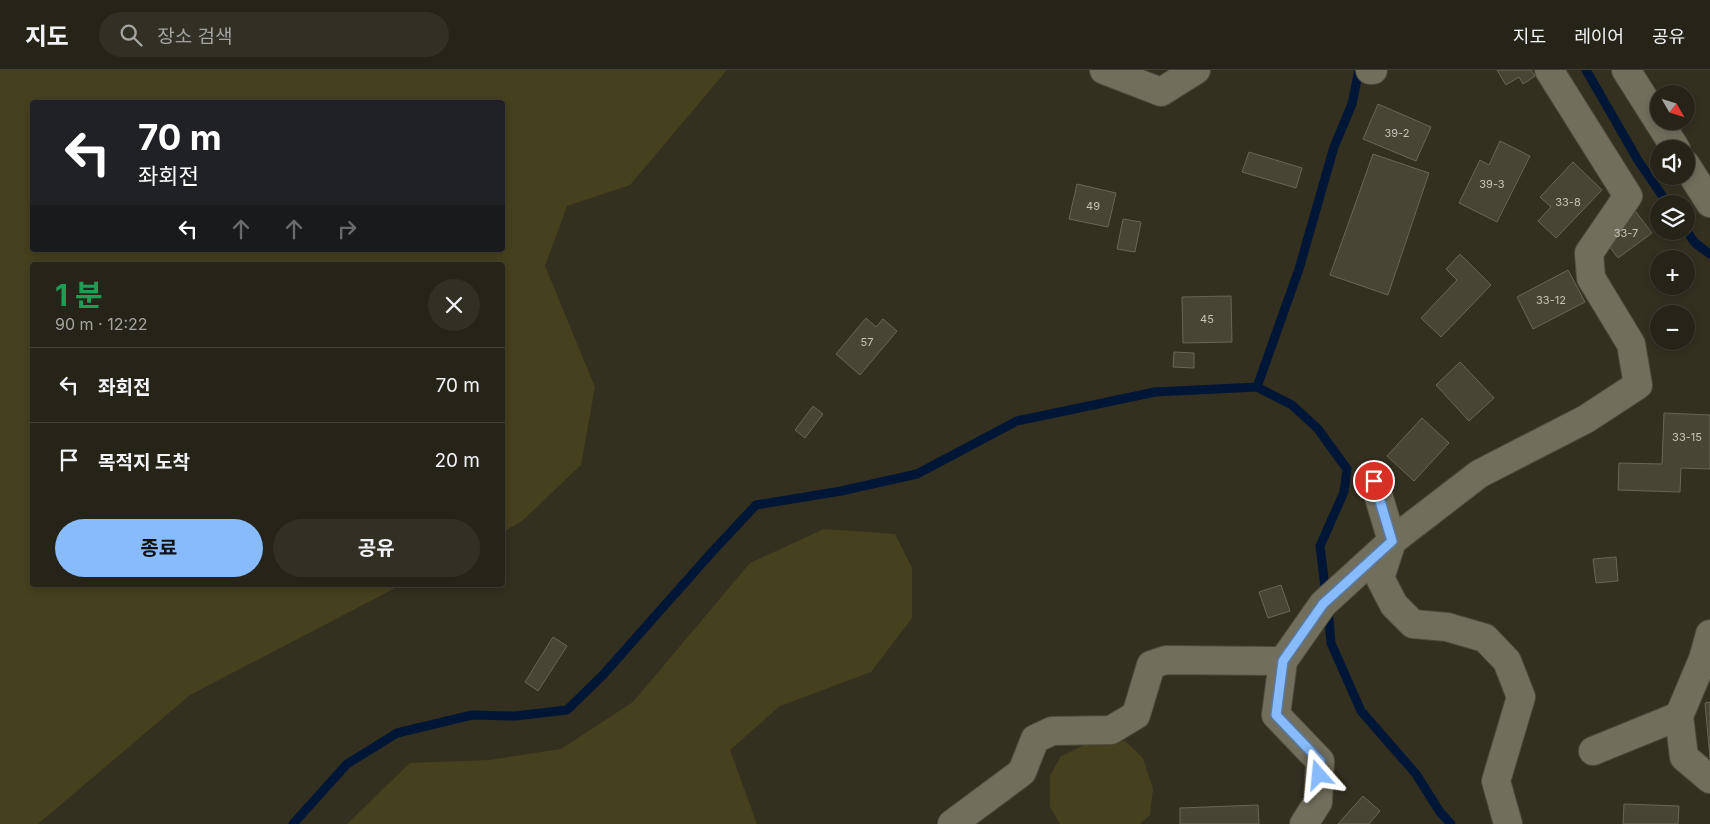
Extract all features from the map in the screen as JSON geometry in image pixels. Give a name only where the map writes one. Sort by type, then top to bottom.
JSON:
[{"type":"street","points":[[1104,70],[1161,92],[1196,70]]},
{"type":"street","points":[[1304,824],[1318,802],[1320,761],[1276,715],[1283,661],[1323,604],[1392,541],[1479,474],[1586,419],[1638,385],[1631,344],[1591,278],[1589,253],[1628,196],[1550,70]]},
{"type":"street","points":[[1626,70],[1670,140]]},
{"type":"street","points":[[1695,179],[1710,203]]},
{"type":"street","points":[[1374,481],[1392,541],[1380,578],[1394,605],[1413,624],[1447,627],[1485,638],[1507,662],[1521,697],[1496,782],[1508,824]]},
{"type":"street","points":[[1710,634],[1703,659],[1679,716],[1684,757],[1710,779]]},
{"type":"street","points":[[952,824],[1022,772],[1035,740],[1052,731],[1111,730],[1136,715],[1151,665],[1166,660],[1283,661]]},
{"type":"street","points":[[1593,751],[1679,716]]},
{"type":"shaded area","points":[[0,70],[727,70],[630,185],[567,206],[545,266],[595,387],[581,465],[522,521],[505,531],[505,262],[30,262],[30,587],[397,587],[190,695],[38,824],[0,824]]},
{"type":"shaded area","points":[[824,529],[895,534],[912,568],[912,618],[871,672],[780,706],[730,750],[757,824],[347,824],[410,763],[489,760],[561,749],[633,702],[750,563]]},
{"type":"shaded area","points":[[1125,741],[1143,758],[1153,789],[1150,815],[1140,824],[1060,824],[1050,807],[1050,776],[1061,756],[1087,744]]},
{"type":"building","points":[[1497,70],[1531,70],[1535,76],[1523,84],[1519,77],[1506,85]]},
{"type":"building","points":[[1378,104],[1431,127],[1416,161],[1363,139]]},
{"type":"building","points":[[1500,141],[1530,156],[1497,222],[1459,203],[1480,160],[1489,165]]},
{"type":"building","points":[[1249,152],[1302,168],[1296,188],[1242,172]]},
{"type":"building","points":[[1373,154],[1429,173],[1388,295],[1330,275]]},
{"type":"building","points":[[1573,162],[1602,190],[1556,238],[1538,221],[1551,207],[1540,197]]},
{"type":"building","points":[[1077,184],[1116,193],[1108,227],[1069,219]]},
{"type":"building","points":[[1633,208],[1650,230],[1650,234],[1618,258],[1599,233]]},
{"type":"building","points":[[1123,219],[1141,222],[1135,252],[1117,249]]},
{"type":"building","points":[[1460,254],[1491,285],[1441,337],[1421,318],[1457,280],[1446,269]]},
{"type":"building","points":[[1568,270],[1585,302],[1533,329],[1517,297]]},
{"type":"building","points":[[1231,296],[1232,342],[1183,343],[1182,297]]},
{"type":"building","points":[[866,318],[876,327],[883,319],[897,331],[860,375],[836,354]]},
{"type":"building","points":[[1174,352],[1194,353],[1194,368],[1173,367]]},
{"type":"building","points":[[1460,362],[1494,398],[1469,421],[1436,385]]},
{"type":"building","points":[[813,406],[823,414],[805,438],[795,430]]},
{"type":"building","points":[[1664,413],[1710,415],[1710,469],[1681,468],[1680,492],[1618,490],[1619,463],[1662,464]]},
{"type":"building","points":[[1422,418],[1449,443],[1414,481],[1387,456]]},
{"type":"building","points":[[1616,557],[1618,581],[1596,583],[1593,559]]},
{"type":"building","points":[[1281,585],[1290,611],[1268,618],[1259,592]]},
{"type":"building","points":[[553,637],[567,646],[538,691],[525,682]]},
{"type":"building","points":[[1710,702],[1710,758],[1705,703]]},
{"type":"building","points":[[1363,796],[1380,811],[1369,824],[1338,824]]},
{"type":"building","points":[[1624,804],[1679,806],[1678,824],[1623,824]]},
{"type":"building","points":[[1258,805],[1259,824],[1180,824],[1180,808]]},
{"type":"waterway","points":[[293,824],[347,764],[397,733],[472,715],[515,716],[567,710],[602,676],[756,505],[841,491],[917,474],[1017,421],[1155,392],[1257,387],[1299,269],[1334,147],[1352,104],[1359,70]]},
{"type":"waterway","points":[[1586,70],[1639,162],[1662,195]]},
{"type":"waterway","points":[[1693,240],[1710,254]]},
{"type":"waterway","points":[[1257,387],[1292,405],[1318,429],[1347,469],[1344,492],[1320,546],[1326,595]]},
{"type":"waterway","points":[[1328,608],[1331,643],[1361,711],[1416,774],[1440,812],[1451,824]]},
{"type":"route","points":[[1319,775],[1320,761],[1276,715],[1283,661],[1323,604],[1392,541],[1374,481]]}]
